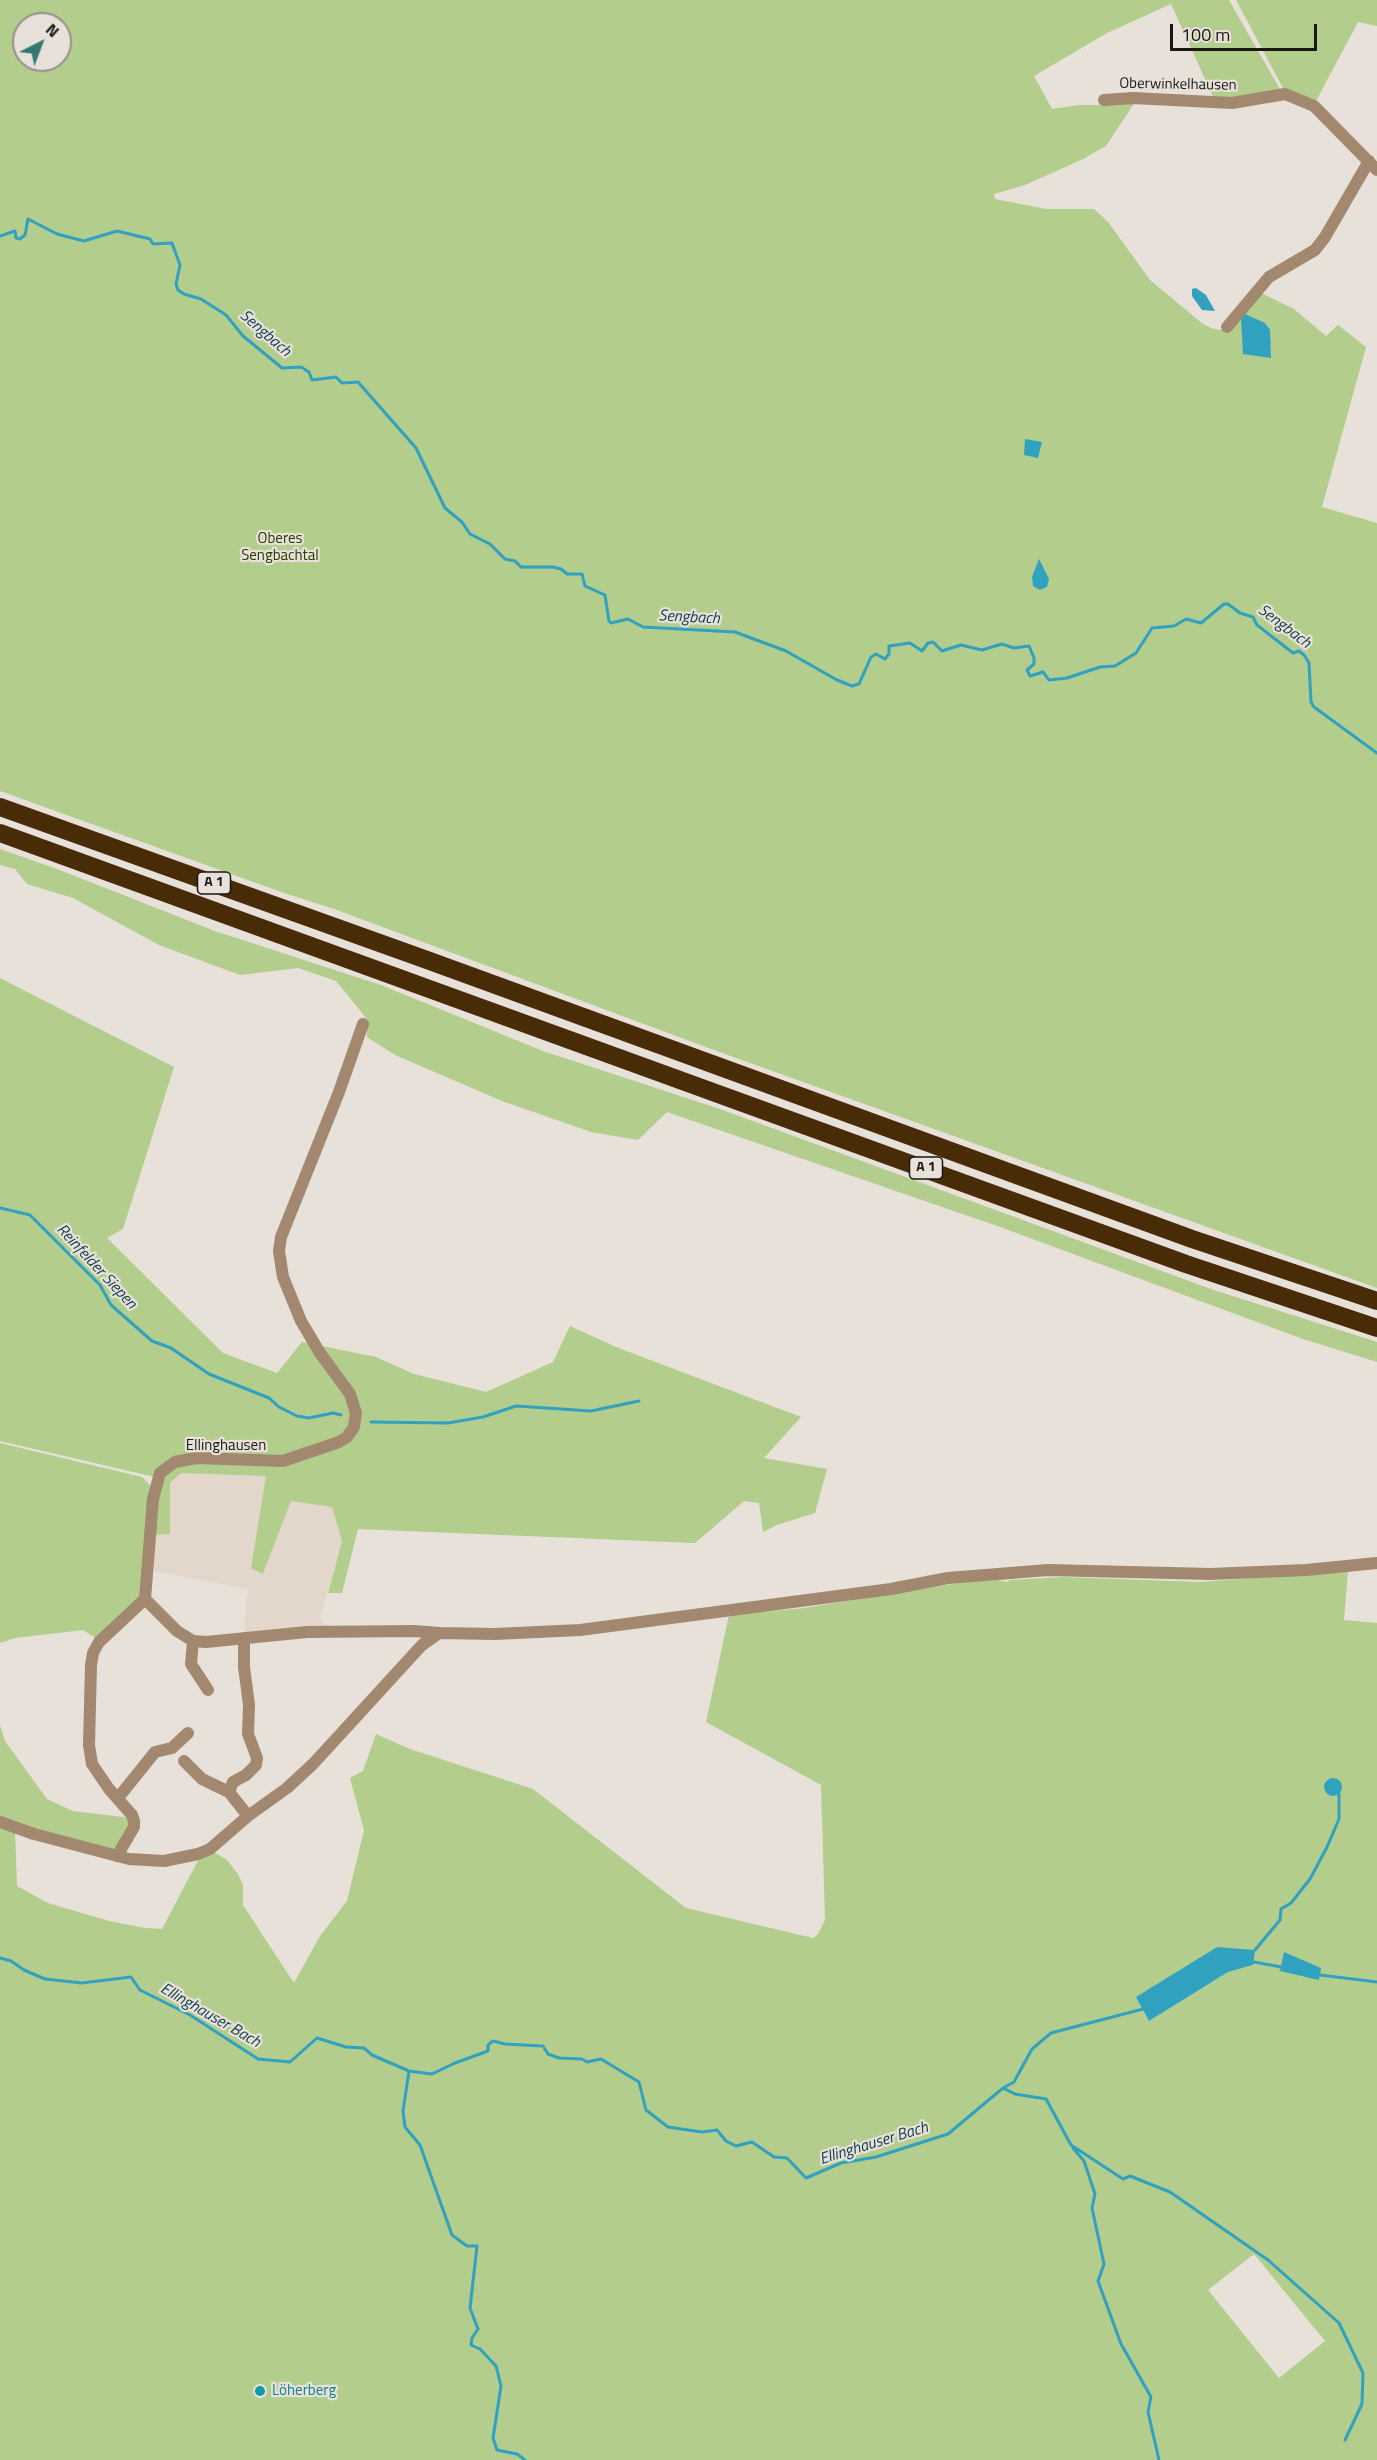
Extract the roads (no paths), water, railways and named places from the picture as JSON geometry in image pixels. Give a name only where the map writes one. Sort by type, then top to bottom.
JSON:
[{"type":"highway","name":"A 1","points":[[0,807],[1202,1242],[1377,1301]]},
{"type":"highway","name":"A 1","points":[[0,833],[1186,1264],[1377,1328]]},
{"type":"street","name":"Oberwinkelhausen","points":[[1104,100],[1133,98],[1232,103],[1285,94],[1314,106],[1373,166],[1315,250],[1269,277],[1227,327]]},
{"type":"street","name":"Ellinghausen","points":[[144,1599],[154,1487],[160,1473],[167,1466],[196,1458],[283,1461],[339,1442],[347,1437],[356,1421],[354,1403],[345,1384],[320,1353],[301,1321],[283,1277],[279,1251],[281,1237],[339,1092],[363,1024]]},
{"type":"street","points":[[117,1856],[134,1827],[134,1821],[95,1770],[90,1756],[91,1665],[93,1653],[99,1642],[144,1599],[177,1631],[194,1641],[206,1642],[307,1632],[540,1633],[759,1608],[891,1589],[948,1578],[1037,1570],[1210,1574],[1306,1570],[1377,1563]]},
{"type":"street","points":[[0,1821],[34,1834],[129,1859],[164,1861],[198,1854],[210,1849],[248,1816],[287,1788],[313,1764],[422,1646],[439,1633]]},
{"type":"street","points":[[229,1792],[233,1782],[246,1775],[256,1765],[257,1758],[248,1734],[249,1705],[243,1638]]},
{"type":"street","points":[[194,1641],[191,1664],[208,1690]]},
{"type":"street","points":[[118,1798],[155,1752],[172,1748],[189,1733]]},
{"type":"street","points":[[184,1761],[202,1779],[229,1792],[248,1816]]},
{"type":"water","points":[[1196,288],[1206,295],[1215,311],[1202,310],[1192,296],[1192,289]]},
{"type":"water","points":[[1245,314],[1265,323],[1270,330],[1271,358],[1243,354],[1241,318]]},
{"type":"water","points":[[1025,439],[1042,442],[1038,458],[1024,455]]},
{"type":"water","points":[[1039,559],[1049,579],[1047,587],[1040,590],[1033,586],[1032,577]]},
{"type":"water","points":[[1333,1778],[1339,1781],[1342,1787],[1339,1793],[1333,1796],[1327,1793],[1324,1787],[1327,1781]]},
{"type":"water","points":[[1217,1947],[1255,1950],[1253,1965],[1228,1972],[1149,2021],[1136,1997]]},
{"type":"water","points":[[1284,1952],[1321,1968],[1319,1980],[1280,1971]]},
{"type":"waterway","name":"Sengbach","points":[[0,236],[15,231],[16,238],[20,239],[25,235],[28,219],[57,234],[84,241],[117,231],[150,239],[153,244],[172,243],[180,265],[176,284],[178,290],[201,299],[226,315],[243,336],[282,368],[301,367],[309,372],[312,380],[336,377],[342,383],[358,382],[416,448],[445,508],[462,522],[470,534],[490,544],[505,559],[515,561],[521,567],[553,567],[567,574],[582,574],[585,586],[605,595],[611,623],[628,619],[643,627],[735,632],[786,651],[852,686],[859,684],[871,657],[876,654],[885,659],[889,654],[889,646],[910,643],[922,651],[928,643],[933,642],[942,651],[961,645],[982,650],[1002,644],[1014,648],[1029,646],[1034,658],[1034,664],[1027,670],[1030,676],[1043,672],[1049,680],[1067,678],[1100,667],[1115,666],[1136,653],[1152,628],[1174,626],[1186,619],[1201,623],[1224,604],[1228,604],[1240,613],[1253,617],[1257,625],[1293,653],[1299,651],[1304,655],[1309,663],[1311,702],[1314,707],[1377,753]]},
{"type":"waterway","name":"Reinfelder Siepen","points":[[0,1208],[30,1215],[100,1285],[111,1305],[152,1341],[171,1348],[209,1374],[269,1398],[279,1407],[297,1416],[309,1418],[333,1413],[341,1415]]},
{"type":"waterway","name":"Reinfelder Siepen","points":[[371,1422],[448,1423],[483,1417],[516,1406],[591,1411],[639,1401]]},
{"type":"waterway","points":[[1255,1950],[1280,1920],[1281,1909],[1291,1903],[1310,1879],[1339,1819],[1339,1794]]},
{"type":"waterway","name":"Ellinghauser Bach","points":[[0,1958],[11,1961],[24,1970],[45,1979],[82,1983],[131,1977],[140,1990],[190,2015],[258,2059],[290,2062],[317,2038],[346,2047],[364,2048],[372,2055],[409,2071],[432,2074],[488,2051],[488,2045],[493,2041],[543,2046],[548,2054],[559,2058],[582,2059],[587,2062],[601,2059],[639,2082],[646,2110],[668,2127],[702,2132],[717,2130],[726,2141],[736,2146],[752,2142],[774,2157],[787,2158],[806,2178],[841,2163],[876,2157],[948,2134],[1003,2088],[1014,2082],[1032,2049],[1051,2033],[1143,2009]]},
{"type":"waterway","points":[[1254,1962],[1281,1967]]},
{"type":"waterway","points":[[1320,1975],[1377,1982]]},
{"type":"waterway","points":[[409,2071],[403,2111],[405,2127],[420,2145],[452,2235],[467,2246],[477,2246],[470,2308],[478,2329],[472,2338],[471,2345],[480,2349],[496,2366],[501,2386],[493,2438],[497,2450],[517,2454],[525,2460]]},
{"type":"waterway","points":[[1003,2088],[1015,2094],[1046,2099],[1071,2145],[1123,2179],[1130,2176],[1170,2192],[1268,2260],[1339,2323],[1363,2373],[1362,2404],[1345,2440]]},
{"type":"waterway","points":[[1073,2148],[1084,2161],[1095,2194],[1092,2208],[1104,2264],[1098,2281],[1121,2344],[1151,2397],[1148,2412],[1159,2460]]},
{"type":"place","name":"Löherberg","points":[[260,2391]]},
{"type":"park label","name":"Oberes Sengbachtal","points":[[280,548]]}]
